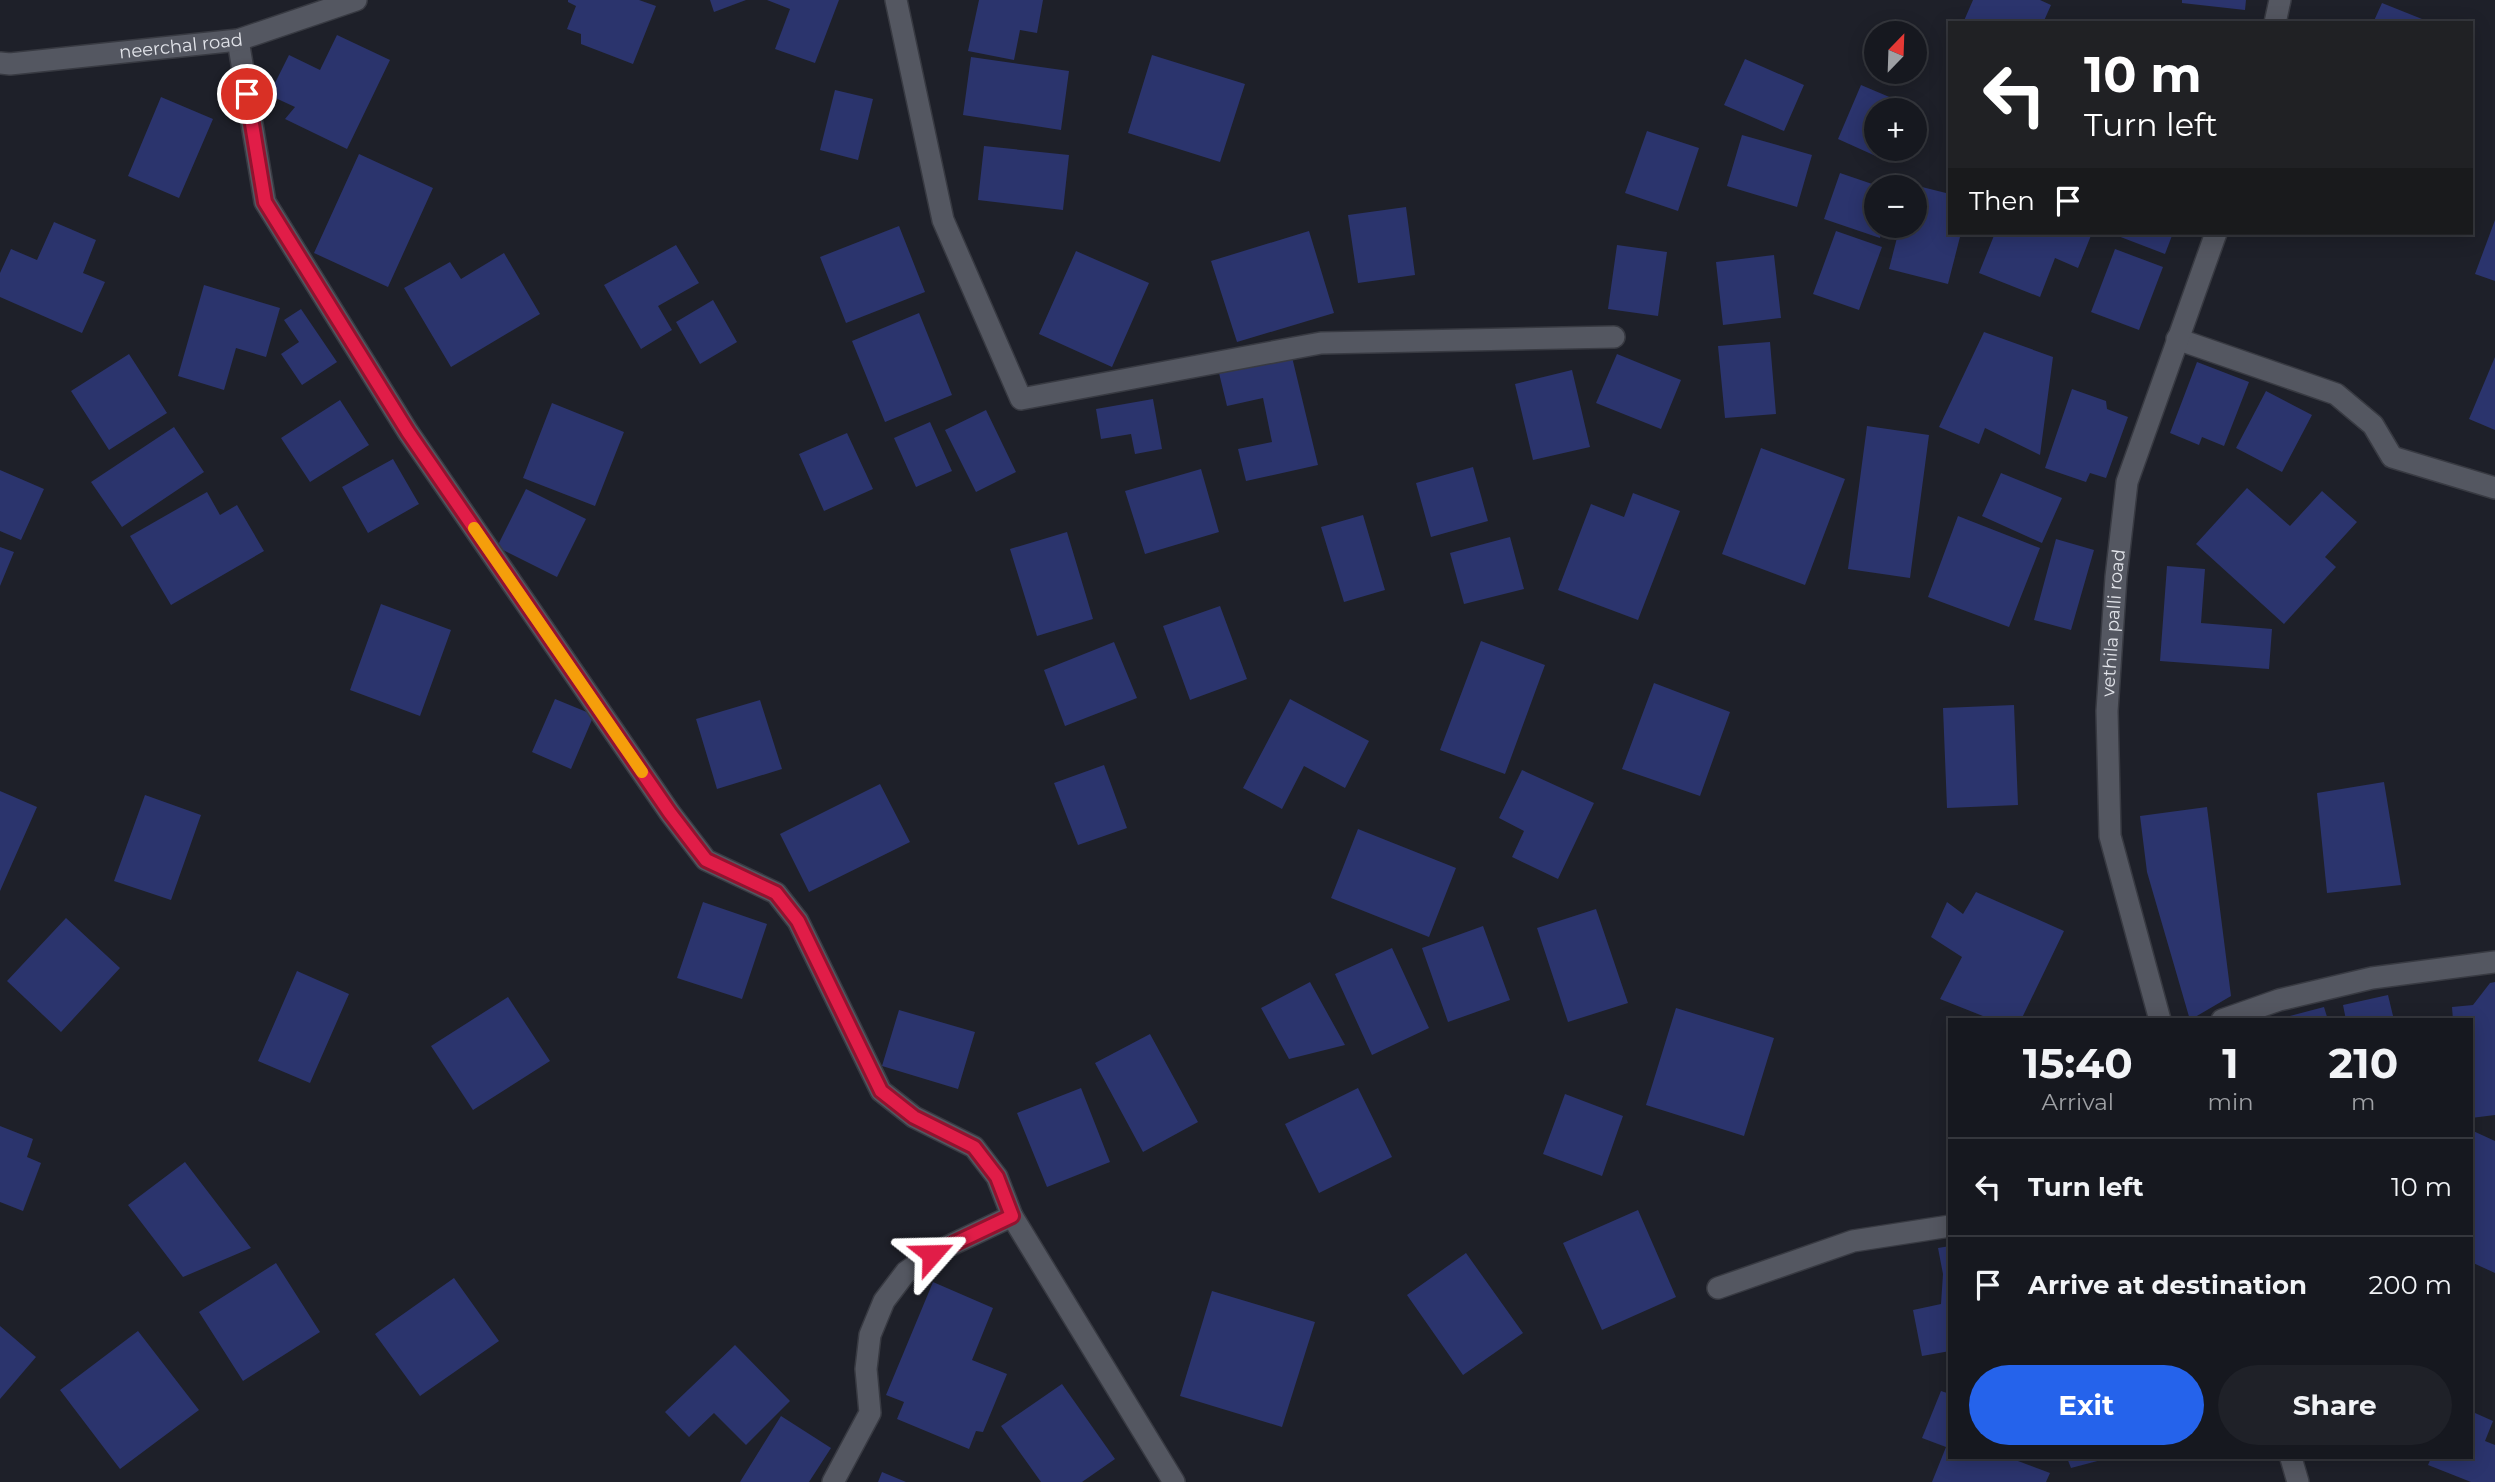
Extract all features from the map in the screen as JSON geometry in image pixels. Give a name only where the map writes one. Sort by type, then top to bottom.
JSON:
[{"type":"street","name":"neerchal road","points":[[0,63],[238,40],[356,0]]},
{"type":"street","points":[[896,0],[943,220],[1021,399],[1321,343],[1614,337]]},
{"type":"street","points":[[2275,21],[2280,0]]},
{"type":"street","points":[[238,40],[265,202],[408,432],[670,813],[706,860],[776,893],[798,921],[881,1091],[914,1117],[974,1147],[997,1177],[1012,1216],[1174,1482]]},
{"type":"street","name":"vethila palli road","points":[[2159,1018],[2110,836],[2107,711],[2116,578],[2127,482],[2216,235]]},
{"type":"street","points":[[2177,339],[2336,394],[2373,425],[2392,457],[2495,488]]},
{"type":"street","points":[[2228,1018],[2279,1000],[2372,978],[2495,962]]},
{"type":"street","points":[[833,1482],[870,1413],[866,1369],[870,1335],[884,1301],[906,1272],[932,1254],[1012,1216]]},
{"type":"street","points":[[1718,1288],[1853,1241],[1948,1226]]},
{"type":"street","points":[[2291,1459],[2298,1482]]},
{"type":"building","points":[[568,0],[639,0],[656,6],[633,64],[581,44],[581,34],[567,29],[576,6]]},
{"type":"building","points":[[710,0],[746,0],[714,12]]},
{"type":"building","points":[[767,0],[839,0],[815,63],[775,49],[790,9]]},
{"type":"building","points":[[979,0],[1043,0],[1037,33],[1020,30],[1014,60],[968,51]]},
{"type":"building","points":[[1973,0],[2040,0],[2051,5],[2044,21],[1964,21]]},
{"type":"building","points":[[2182,0],[2246,0],[2245,10],[2182,3]]},
{"type":"building","points":[[2382,3],[2427,21],[2374,21]]},
{"type":"building","points":[[337,35],[390,60],[347,149],[285,119],[295,107],[269,95],[289,55],[320,70]]},
{"type":"building","points":[[1152,55],[1245,84],[1220,162],[1128,133]]},
{"type":"building","points":[[971,57],[1069,71],[1061,130],[963,115]]},
{"type":"building","points":[[1745,59],[1804,85],[1784,131],[1724,105]]},
{"type":"building","points":[[1861,85],[1892,98],[1864,98],[1864,151],[1838,139]]},
{"type":"building","points":[[835,90],[873,99],[858,160],[820,150]]},
{"type":"building","points":[[161,97],[213,119],[179,198],[128,176]]},
{"type":"building","points":[[1647,131],[1699,148],[1678,211],[1625,193]]},
{"type":"building","points":[[1742,135],[1812,155],[1797,207],[1727,186]]},
{"type":"building","points":[[984,146],[1069,155],[1063,210],[978,200]]},
{"type":"building","points":[[359,154],[433,188],[388,287],[314,253]]},
{"type":"building","points":[[1840,173],[1864,181],[1864,233],[1824,219]]},
{"type":"building","points":[[1927,188],[1948,194],[1948,235],[1960,235],[1948,284],[1889,269],[1897,238],[1927,238]]},
{"type":"building","points":[[1406,207],[1415,275],[1358,283],[1348,215]]},
{"type":"building","points":[[2495,220],[2495,281],[2475,274]]},
{"type":"building","points":[[54,222],[96,240],[83,273],[105,282],[82,333],[0,297],[0,273],[11,249],[37,260]]},
{"type":"building","points":[[899,226],[925,292],[846,323],[820,257]]},
{"type":"building","points":[[1309,231],[1334,313],[1237,342],[1211,261]]},
{"type":"building","points":[[1836,231],[1882,247],[1859,310],[1813,294]]},
{"type":"building","points":[[1994,235],[2091,235],[2078,268],[2055,258],[2040,297],[1979,273]]},
{"type":"building","points":[[2118,235],[2172,235],[2165,254]]},
{"type":"building","points":[[676,245],[699,283],[658,306],[672,330],[641,349],[604,285]]},
{"type":"building","points":[[1617,245],[1667,252],[1658,316],[1608,309]]},
{"type":"building","points":[[2115,249],[2163,267],[2139,330],[2091,312]]},
{"type":"building","points":[[1076,251],[1149,283],[1112,367],[1039,334]]},
{"type":"building","points":[[504,253],[540,314],[451,367],[404,288],[450,262],[461,279]]},
{"type":"building","points":[[1774,255],[1781,318],[1723,325],[1716,262]]},
{"type":"building","points":[[204,285],[280,308],[266,357],[236,348],[224,390],[178,376]]},
{"type":"building","points":[[713,300],[737,342],[700,364],[676,322]]},
{"type":"building","points":[[301,309],[337,362],[302,385],[281,354],[299,342],[284,320]]},
{"type":"building","points":[[919,313],[952,395],[885,422],[852,341]]},
{"type":"building","points":[[1984,332],[2053,357],[2040,455],[1985,428],[1979,444],[1939,427]]},
{"type":"building","points":[[1770,342],[1776,414],[1725,418],[1718,346]]},
{"type":"building","points":[[129,354],[167,413],[109,450],[71,391]]},
{"type":"building","points":[[1617,354],[1681,380],[1661,429],[1596,403]]},
{"type":"building","points":[[1292,357],[1318,465],[1246,481],[1238,449],[1272,442],[1263,398],[1227,406],[1219,373]]},
{"type":"building","points":[[2495,357],[2495,430],[2469,419]]},
{"type":"building","points":[[2197,362],[2249,382],[2224,446],[2202,437],[2199,445],[2170,433]]},
{"type":"building","points":[[1572,370],[1590,447],[1533,460],[1515,384]]},
{"type":"building","points":[[2072,389],[2106,401],[2107,409],[2128,417],[2106,478],[2090,473],[2086,482],[2045,468]]},
{"type":"building","points":[[2266,391],[2312,415],[2282,472],[2236,448]]},
{"type":"building","points":[[1153,399],[1162,449],[1135,454],[1131,434],[1101,439],[1096,409]]},
{"type":"building","points":[[340,400],[369,445],[310,482],[281,438]]},
{"type":"building","points":[[552,403],[624,432],[595,506],[523,478]]},
{"type":"building","points":[[986,410],[1016,472],[976,492],[945,430]]},
{"type":"building","points":[[930,422],[952,471],[916,487],[894,438]]},
{"type":"building","points":[[1867,426],[1929,435],[1910,578],[1848,569]]},
{"type":"building","points":[[174,427],[204,472],[122,527],[91,482]]},
{"type":"building","points":[[847,433],[873,489],[824,511],[799,454]]},
{"type":"building","points":[[1761,448],[1845,479],[1805,585],[1722,554]]},
{"type":"building","points":[[393,459],[419,504],[368,533],[342,487]]},
{"type":"building","points":[[1473,467],[1488,521],[1431,537],[1416,483]]},
{"type":"building","points":[[1201,469],[1219,532],[1145,554],[1125,491]]},
{"type":"building","points":[[0,470],[44,489],[21,540],[0,531]]},
{"type":"building","points":[[2001,473],[2062,498],[2042,543],[1982,516]]},
{"type":"building","points":[[2247,488],[2290,526],[2322,491],[2357,522],[2325,557],[2336,567],[2284,624],[2196,544]]},
{"type":"building","points":[[526,489],[586,519],[557,577],[497,547]]},
{"type":"building","points":[[207,492],[220,515],[237,505],[264,551],[171,605],[130,536]]},
{"type":"building","points":[[1633,493],[1680,511],[1638,620],[1558,590],[1591,504],[1624,517]]},
{"type":"building","points":[[1363,515],[1385,590],[1344,602],[1321,527]]},
{"type":"building","points":[[1958,516],[2040,548],[2009,627],[1928,597]]},
{"type":"building","points":[[1067,532],[1093,619],[1037,636],[1010,549]]},
{"type":"building","points":[[1510,537],[1524,589],[1464,604],[1450,553]]},
{"type":"building","points":[[2056,539],[2094,550],[2071,630],[2034,620]]},
{"type":"building","points":[[0,547],[14,552],[0,586]]},
{"type":"building","points":[[2167,566],[2205,569],[2201,623],[2272,629],[2269,669],[2160,661]]},
{"type":"building","points":[[381,604],[451,630],[420,716],[350,690]]},
{"type":"building","points":[[1220,606],[1247,679],[1190,700],[1163,626]]},
{"type":"building","points":[[1481,641],[1545,665],[1505,774],[1440,750]]},
{"type":"building","points":[[1114,642],[1137,698],[1065,726],[1044,670]]},
{"type":"building","points":[[1654,683],[1730,712],[1700,796],[1622,769]]},
{"type":"building","points":[[555,699],[594,715],[571,769],[532,752]]},
{"type":"building","points":[[1290,699],[1369,741],[1345,788],[1304,766],[1282,809],[1243,788]]},
{"type":"building","points":[[760,700],[782,769],[717,789],[696,719]]},
{"type":"building","points":[[2014,705],[2018,805],[1947,808],[1943,708]]},
{"type":"building","points":[[1104,765],[1127,828],[1078,845],[1054,783]]},
{"type":"building","points":[[1522,770],[1594,803],[1558,879],[1512,857],[1524,831],[1499,818]]},
{"type":"building","points":[[2384,782],[2401,885],[2327,893],[2317,793]]},
{"type":"building","points":[[880,784],[910,842],[809,892],[780,834]]},
{"type":"building","points":[[0,791],[37,807],[0,891]]},
{"type":"building","points":[[145,795],[201,815],[171,900],[114,881]]},
{"type":"building","points":[[2207,807],[2231,996],[2193,1018],[2189,1018],[2147,872],[2140,816]]},
{"type":"building","points":[[1358,829],[1456,868],[1429,937],[1331,898]]},
{"type":"building","points":[[1976,892],[2064,931],[2022,1018],[1988,1018],[1940,999],[1962,957],[1931,937],[1947,902],[1963,914]]},
{"type":"building","points":[[703,902],[767,924],[742,999],[677,978]]},
{"type":"building","points":[[1596,909],[1628,1003],[1568,1022],[1537,928]]},
{"type":"building","points":[[66,918],[120,968],[61,1032],[7,981]]},
{"type":"building","points":[[1483,926],[1510,1000],[1448,1022],[1422,948]]},
{"type":"building","points":[[1392,948],[1429,1028],[1372,1055],[1335,974]]},
{"type":"building","points":[[297,971],[349,994],[310,1083],[258,1061]]},
{"type":"building","points":[[1310,982],[1345,1045],[1289,1059],[1261,1008]]},
{"type":"building","points":[[2495,982],[2495,1115],[2473,1118],[2473,1018],[2453,1018],[2452,1007],[2473,1005],[2490,983]]},
{"type":"building","points":[[2388,995],[2394,1018],[2346,1018],[2343,1005]]},
{"type":"building","points":[[508,997],[550,1061],[473,1110],[431,1046]]},
{"type":"building","points":[[2324,1007],[2327,1018],[2282,1018]]},
{"type":"building","points":[[1676,1008],[1774,1038],[1744,1136],[1646,1105]]},
{"type":"building","points":[[899,1010],[975,1032],[958,1089],[882,1066]]},
{"type":"building","points":[[1150,1034],[1198,1122],[1143,1152],[1095,1063]]},
{"type":"building","points":[[1081,1088],[1110,1162],[1047,1187],[1017,1113]]},
{"type":"building","points":[[1358,1088],[1392,1157],[1319,1193],[1285,1124]]},
{"type":"building","points":[[1565,1094],[1623,1116],[1602,1176],[1543,1154]]},
{"type":"building","points":[[0,1126],[33,1139],[27,1157],[41,1163],[23,1211],[0,1202]]},
{"type":"building","points":[[2473,1131],[2495,1141],[2495,1273],[2473,1263]]},
{"type":"building","points":[[185,1162],[251,1248],[183,1277],[128,1205]]},
{"type":"building","points":[[1638,1210],[1676,1297],[1602,1330],[1563,1243]]},
{"type":"building","points":[[1948,1246],[1948,1351],[1922,1356],[1913,1310],[1941,1304],[1943,1274],[1938,1248]]},
{"type":"building","points":[[1466,1253],[1523,1333],[1463,1375],[1407,1295]]},
{"type":"building","points":[[276,1263],[320,1332],[243,1381],[199,1312]]},
{"type":"building","points":[[454,1278],[499,1341],[420,1396],[375,1334]]},
{"type":"building","points":[[933,1282],[993,1308],[972,1360],[1007,1374],[983,1432],[976,1431],[969,1449],[897,1419],[904,1402],[886,1395]]},
{"type":"building","points":[[1212,1291],[1315,1322],[1282,1427],[1180,1396]]},
{"type":"building","points":[[0,1326],[36,1357],[0,1399]]},
{"type":"building","points":[[138,1331],[199,1410],[120,1469],[60,1390]]},
{"type":"building","points":[[735,1345],[790,1401],[746,1445],[714,1413],[689,1437],[665,1412]]},
{"type":"building","points":[[1062,1384],[1115,1459],[1082,1482],[1041,1482],[1001,1426]]},
{"type":"building","points":[[1941,1391],[1948,1393],[1948,1459],[2019,1459],[2050,1473],[2046,1482],[1932,1482],[1946,1447],[1922,1438]]},
{"type":"building","points":[[2475,1413],[2493,1421],[2485,1441],[2495,1445],[2495,1482],[2471,1482],[2428,1465],[2431,1459],[2473,1459]]},
{"type":"building","points":[[781,1416],[831,1448],[809,1482],[740,1482]]},
{"type":"building","points":[[2067,1459],[2105,1459],[2071,1468]]},
{"type":"building","points":[[882,1472],[906,1482],[878,1482]]},
{"type":"slow traffic","points":[[474,528],[642,772]]},
{"type":"route","points":[[247,94],[265,202],[408,432],[670,813],[706,860],[776,893],[798,921],[881,1091],[914,1117],[974,1147],[997,1177],[1012,1216],[932,1254]]}]
